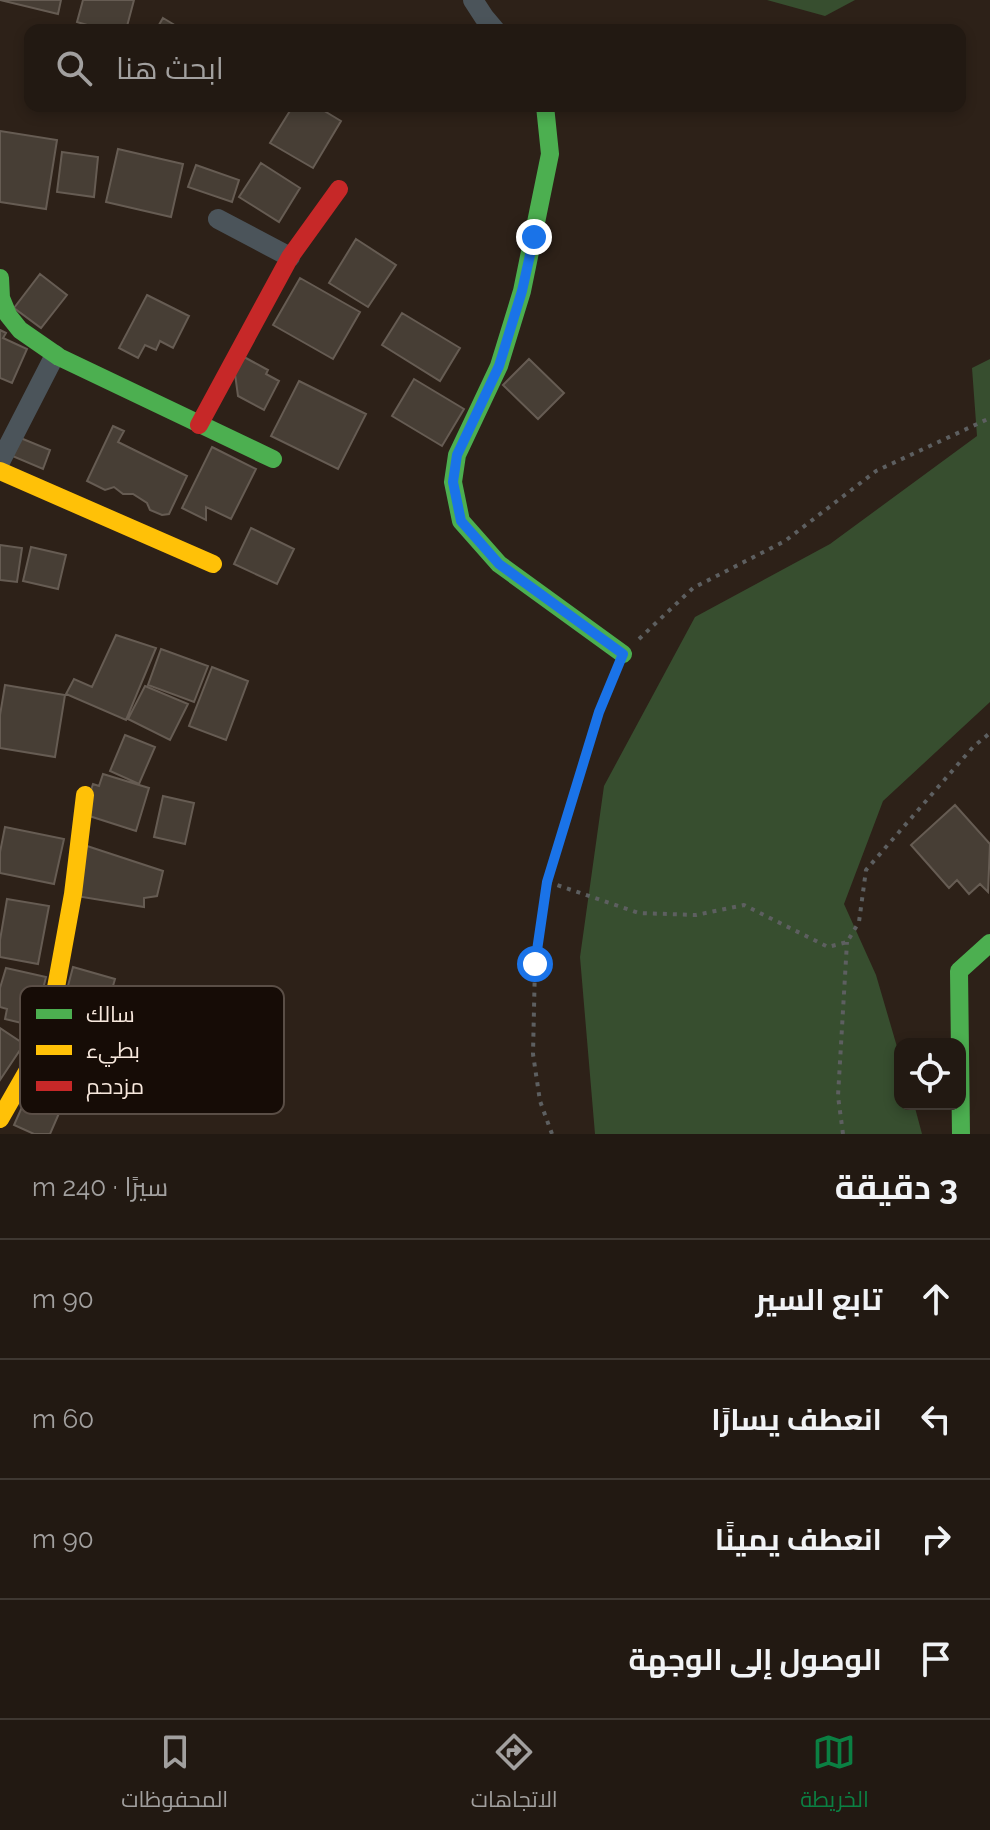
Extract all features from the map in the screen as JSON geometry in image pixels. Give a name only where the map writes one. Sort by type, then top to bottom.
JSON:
[{"type":"street","points":[[473,0],[491,24]]},
{"type":"street","points":[[546,112],[550,154],[522,291],[499,366],[457,455],[453,482],[461,521],[499,564],[623,654]]},
{"type":"street","points":[[199,425],[290,257],[339,189]]},
{"type":"street","points":[[218,219],[290,257]]},
{"type":"street","points":[[0,278],[1,298],[8,315],[20,330],[55,355],[273,459]]},
{"type":"street","points":[[0,462],[55,355]]},
{"type":"street","points":[[0,471],[213,564]]},
{"type":"street","points":[[56,986],[73,894],[85,795]]},
{"type":"street","points":[[961,1134],[959,971],[990,943]]},
{"type":"street","points":[[0,1119],[20,1084]]},
{"type":"path","points":[[552,1134],[540,1101],[533,1054],[535,964],[547,882],[599,712],[623,654],[693,588],[785,541],[876,471],[990,418]]},
{"type":"path","points":[[843,1134],[838,1096],[847,942],[859,922],[866,870],[973,747],[990,733]]},
{"type":"path","points":[[547,882],[639,913],[696,915],[744,905],[828,947],[847,942]]},
{"type":"green space","points":[[767,0],[855,0],[825,16]]},
{"type":"green space","points":[[990,359],[990,702],[883,801],[844,904],[876,975],[894,1038],[894,1110],[916,1110],[922,1134],[595,1134],[580,957],[604,786],[695,617],[830,544],[977,436],[972,368]]},
{"type":"building","points":[[0,0],[61,0],[58,14]]},
{"type":"building","points":[[83,0],[134,0],[128,24],[77,22]]},
{"type":"building","points":[[163,18],[173,24],[160,24]]},
{"type":"building","points":[[289,112],[326,112],[341,121],[313,168],[270,143]]},
{"type":"building","points":[[0,131],[57,140],[46,209],[0,202]]},
{"type":"building","points":[[118,149],[183,164],[171,217],[106,202]]},
{"type":"building","points":[[62,152],[98,157],[94,197],[57,192]]},
{"type":"building","points":[[261,163],[300,188],[279,222],[239,197]]},
{"type":"building","points":[[196,165],[239,180],[232,202],[188,187]]},
{"type":"building","points":[[356,239],[396,265],[368,307],[329,283]]},
{"type":"building","points":[[40,274],[67,295],[41,328],[14,308]]},
{"type":"building","points":[[300,278],[360,312],[333,359],[273,325]]},
{"type":"building","points":[[147,295],[189,316],[173,348],[160,341],[156,350],[145,345],[138,358],[119,348]]},
{"type":"building","points":[[402,313],[460,348],[440,381],[382,345]]},
{"type":"building","points":[[0,330],[6,333],[3,338],[27,349],[12,383],[0,378]]},
{"type":"building","points":[[244,357],[268,370],[266,374],[279,381],[264,410],[238,396],[235,374]]},
{"type":"building","points":[[529,359],[564,393],[538,419],[503,385]]},
{"type":"building","points":[[414,379],[464,409],[442,446],[392,416]]},
{"type":"building","points":[[299,381],[366,414],[338,469],[271,436]]},
{"type":"building","points":[[113,426],[124,431],[118,442],[187,476],[169,514],[162,515],[150,510],[147,503],[133,494],[123,494],[114,487],[105,490],[87,481]]},
{"type":"building","points":[[18,437],[50,450],[43,469],[10,455]]},
{"type":"building","points":[[212,447],[256,469],[231,519],[206,507],[206,520],[182,508]]},
{"type":"building","points":[[251,528],[294,549],[277,584],[234,564]]},
{"type":"building","points":[[0,545],[22,548],[17,582],[0,580]]},
{"type":"building","points":[[31,547],[66,555],[58,589],[23,581]]},
{"type":"building","points":[[116,635],[156,648],[126,720],[66,694],[74,679],[92,687]]},
{"type":"building","points":[[161,649],[208,666],[194,702],[148,685]]},
{"type":"building","points":[[212,667],[248,681],[226,740],[189,726]]},
{"type":"building","points":[[5,685],[65,695],[55,757],[0,748],[0,715]]},
{"type":"building","points":[[145,686],[188,704],[170,740],[128,719]]},
{"type":"building","points":[[125,735],[155,747],[139,784],[110,771]]},
{"type":"building","points":[[103,774],[149,788],[136,831],[83,814],[93,784],[99,786]]},
{"type":"building","points":[[163,796],[194,803],[185,844],[154,837]]},
{"type":"building","points":[[955,805],[990,844],[988,892],[980,884],[969,894],[957,880],[949,888],[911,845]]},
{"type":"building","points":[[5,827],[64,839],[54,884],[0,873]]},
{"type":"building","points":[[87,846],[163,871],[157,896],[144,898],[144,907],[76,896]]},
{"type":"building","points":[[7,899],[49,906],[38,964],[0,957]]},
{"type":"building","points":[[73,967],[115,979],[113,986],[68,986]]},
{"type":"building","points":[[6,968],[46,977],[44,986],[20,986],[20,1023],[5,1019],[7,1009],[0,1007],[0,988]]},
{"type":"building","points":[[0,1028],[20,1041],[20,1050],[0,1080]]},
{"type":"building","points":[[20,1112],[20,1114],[59,1114],[50,1134],[34,1134],[14,1125]]},
{"type":"traffic: fast","points":[[546,112],[550,154],[522,291],[499,366],[457,455],[453,482],[461,521],[499,564],[623,654]]},
{"type":"traffic: fast","points":[[0,278],[1,298],[8,315],[20,330],[59,357],[273,459]]},
{"type":"traffic: fast","points":[[961,1134],[959,971],[990,943]]},
{"type":"traffic: slow","points":[[0,471],[213,564]]},
{"type":"traffic: slow","points":[[56,986],[73,894],[85,795]]},
{"type":"traffic: slow","points":[[0,1119],[20,1084]]},
{"type":"traffic: jam","points":[[199,425],[290,257],[339,189]]},
{"type":"route","points":[[534,237],[522,291],[499,366],[457,455],[453,482],[461,521],[499,564],[623,654],[599,712],[547,882],[535,964]]}]
